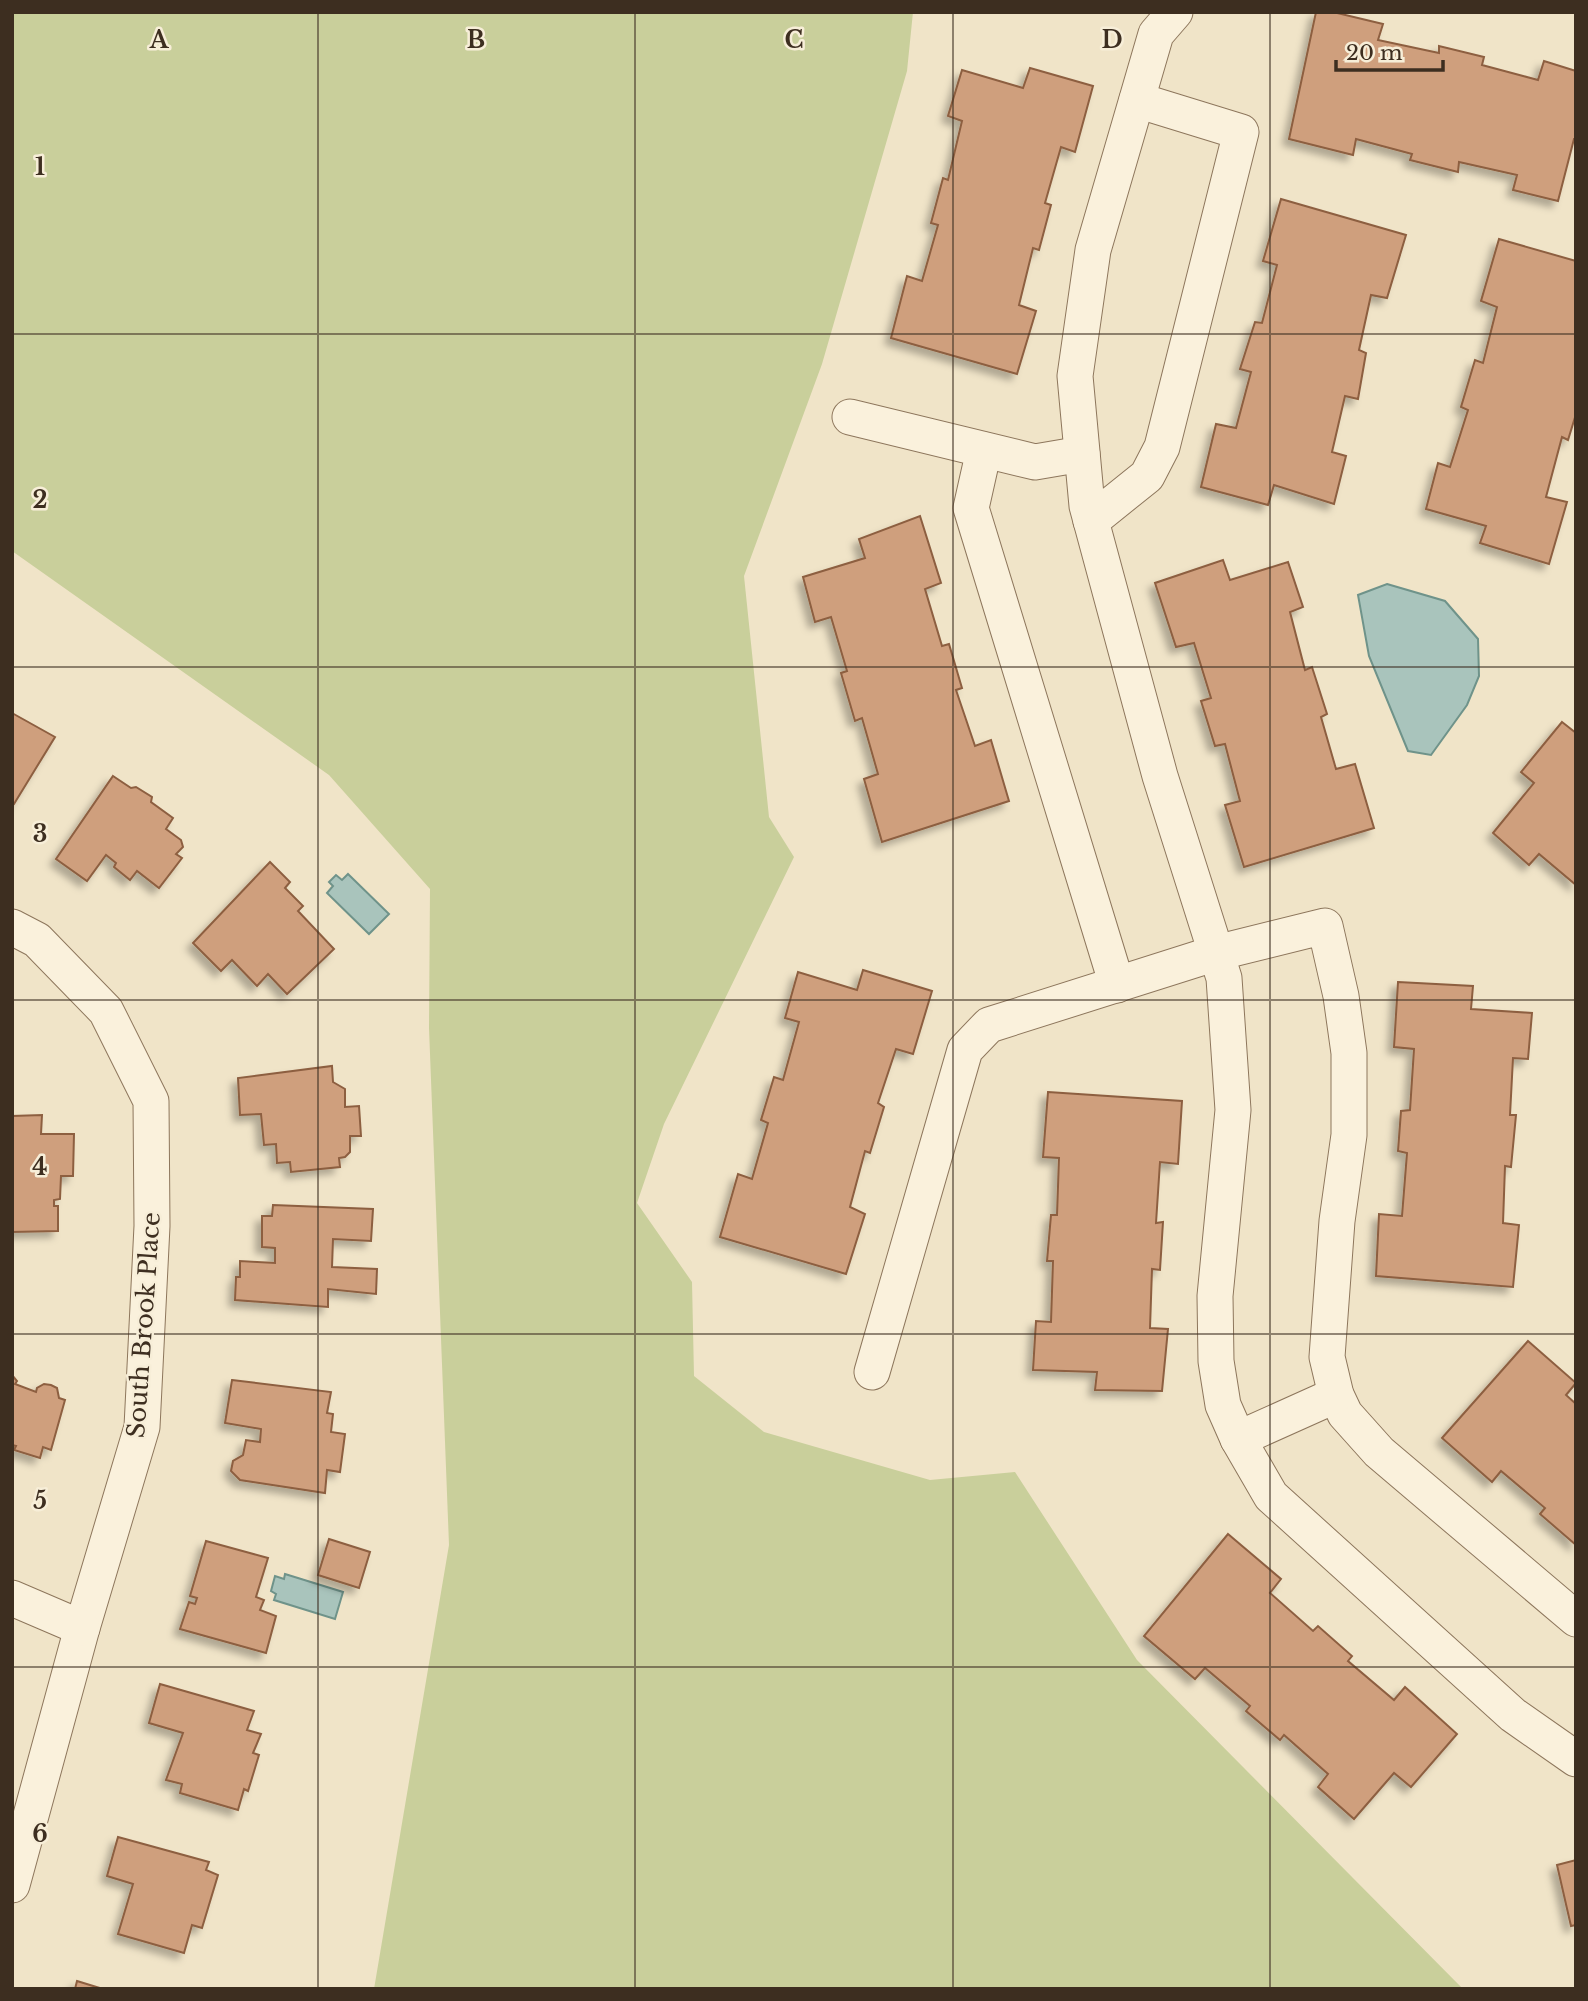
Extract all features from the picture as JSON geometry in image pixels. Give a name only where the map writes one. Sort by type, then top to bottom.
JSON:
[{"type":"street","points":[[1175,12],[1156,34],[1093,250],[1075,376],[1087,506],[1160,776],[1224,978],[1233,1110],[1215,1296],[1216,1361],[1223,1405],[1238,1439],[1271,1496],[1513,1715],[1576,1759]]},
{"type":"street","points":[[1091,521],[1147,476],[1162,447],[1241,132],[1137,100]]},
{"type":"street","points":[[850,417],[1035,462],[1082,454]]},
{"type":"street","points":[[984,450],[971,508],[1116,985]]},
{"type":"street","points":[[872,1372],[965,1051],[989,1025],[1216,953],[1325,926],[1341,996],[1349,1053],[1349,1135],[1337,1221],[1327,1357],[1336,1395],[1345,1414],[1379,1452],[1576,1619]]},
{"type":"street","name":"South Brook Place","points":[[12,927],[37,940],[106,1011],[151,1101],[152,1226],[142,1427],[82,1628],[12,1885]]},
{"type":"street","points":[[1238,1439],[1336,1395]]},
{"type":"street","points":[[12,1598],[82,1628]]},
{"type":"green space","points":[[12,12],[913,12],[907,71],[822,364],[744,576],[769,817],[794,857],[664,1124],[637,1203],[692,1282],[694,1376],[764,1432],[930,1480],[1015,1472],[1137,1660],[1463,1989],[374,1989],[449,1545],[429,1028],[430,889],[329,775],[12,551]]},
{"type":"water","points":[[1387,584],[1445,601],[1478,639],[1479,676],[1467,705],[1431,755],[1408,751],[1369,656],[1358,595]]},
{"type":"water","points":[[348,874],[389,914],[369,934],[327,893],[333,886],[329,882],[336,875],[342,880]]},
{"type":"water","points":[[285,1574],[343,1592],[335,1619],[274,1600],[276,1594],[271,1591],[275,1576],[284,1579]]},
{"type":"building","points":[[1316,12],[1333,12],[1383,24],[1378,40],[1439,53],[1439,46],[1484,57],[1482,65],[1538,80],[1544,61],[1576,71],[1576,139],[1558,201],[1513,190],[1517,175],[1459,162],[1458,172],[1410,160],[1412,154],[1356,139],[1353,155],[1289,139]]},
{"type":"building","points":[[1030,68],[1093,86],[1075,152],[1061,147],[1045,203],[1051,205],[1039,250],[1033,248],[1019,305],[1036,311],[1017,374],[891,338],[907,276],[922,281],[938,225],[931,223],[943,178],[948,180],[962,121],[948,116],[962,70],[1023,88]]},
{"type":"building","points":[[1281,199],[1406,235],[1387,298],[1371,295],[1359,350],[1366,353],[1358,399],[1345,396],[1332,452],[1346,456],[1334,504],[1274,485],[1268,505],[1201,487],[1216,424],[1236,428],[1251,372],[1240,369],[1255,322],[1262,323],[1277,265],[1263,261]]},
{"type":"building","points":[[1499,239],[1576,261],[1576,414],[1568,440],[1562,437],[1546,497],[1567,502],[1549,564],[1480,543],[1486,526],[1426,509],[1438,463],[1450,467],[1468,410],[1461,407],[1475,360],[1483,363],[1497,307],[1481,301]]},
{"type":"building","points":[[920,516],[941,583],[925,589],[942,646],[949,644],[962,688],[956,690],[975,746],[991,740],[1009,801],[882,842],[864,779],[878,774],[862,718],[855,721],[841,673],[847,671],[831,617],[815,622],[803,577],[865,558],[859,539]]},
{"type":"building","points":[[1223,560],[1230,580],[1288,562],[1303,607],[1290,612],[1305,670],[1312,667],[1327,714],[1321,717],[1336,769],[1355,764],[1374,828],[1244,867],[1225,805],[1240,801],[1225,744],[1215,746],[1201,701],[1211,698],[1194,643],[1176,647],[1155,583]]},
{"type":"building","points":[[12,713],[55,737],[14,804],[12,803]]},
{"type":"building","points":[[1562,722],[1576,733],[1576,885],[1539,854],[1529,865],[1493,833],[1534,783],[1521,772]]},
{"type":"building","points":[[113,776],[152,797],[151,802],[173,818],[166,829],[181,840],[183,847],[176,854],[182,858],[159,888],[137,871],[130,880],[114,867],[116,863],[106,855],[87,881],[56,859]]},
{"type":"building","points":[[270,862],[290,882],[285,888],[303,906],[298,911],[334,949],[287,994],[268,974],[257,986],[232,960],[221,971],[193,943]]},
{"type":"building","points":[[863,970],[932,991],[913,1054],[896,1049],[878,1103],[884,1107],[870,1153],[865,1151],[850,1207],[865,1214],[846,1274],[720,1237],[738,1174],[752,1179],[768,1123],[761,1120],[774,1077],[783,1080],[799,1022],[785,1018],[798,972],[857,990]]},
{"type":"building","points":[[1398,982],[1473,986],[1471,1009],[1532,1013],[1528,1059],[1513,1058],[1510,1115],[1516,1115],[1511,1167],[1505,1166],[1503,1223],[1519,1225],[1513,1287],[1376,1276],[1379,1214],[1402,1216],[1407,1153],[1398,1151],[1401,1111],[1410,1110],[1414,1049],[1394,1047]]},
{"type":"building","points":[[332,1066],[333,1082],[345,1089],[345,1107],[359,1106],[361,1136],[350,1136],[350,1152],[339,1158],[340,1167],[291,1172],[290,1162],[277,1163],[276,1144],[264,1145],[261,1114],[240,1115],[238,1078]]},
{"type":"building","points":[[1048,1092],[1182,1101],[1178,1164],[1160,1162],[1156,1223],[1163,1222],[1160,1270],[1152,1269],[1150,1328],[1168,1329],[1162,1391],[1095,1390],[1097,1372],[1033,1370],[1036,1321],[1051,1322],[1053,1261],[1047,1261],[1051,1215],[1057,1215],[1059,1158],[1043,1157]]},
{"type":"building","points":[[42,1115],[41,1134],[74,1134],[73,1176],[61,1176],[60,1199],[54,1200],[54,1206],[58,1206],[58,1231],[12,1232],[12,1116]]},
{"type":"building","points":[[273,1205],[373,1209],[371,1241],[333,1239],[332,1267],[377,1269],[376,1294],[328,1289],[328,1307],[235,1300],[240,1261],[275,1263],[275,1248],[262,1247],[262,1216],[272,1216]]},
{"type":"building","points":[[1528,1341],[1576,1383],[1566,1395],[1576,1404],[1576,1545],[1540,1514],[1545,1508],[1501,1471],[1492,1482],[1442,1438]]},
{"type":"building","points":[[12,1375],[17,1381],[15,1384],[36,1392],[37,1388],[44,1384],[51,1385],[57,1388],[59,1398],[65,1400],[51,1450],[43,1447],[40,1458],[14,1450],[16,1446],[12,1445]]},
{"type":"building","points":[[232,1380],[331,1392],[327,1413],[333,1414],[331,1432],[345,1434],[340,1472],[327,1470],[325,1493],[240,1480],[231,1471],[233,1461],[243,1455],[246,1440],[260,1442],[261,1429],[225,1423]]},
{"type":"building","points":[[1228,1534],[1281,1579],[1270,1593],[1313,1631],[1318,1626],[1352,1656],[1348,1661],[1394,1700],[1405,1687],[1457,1734],[1411,1787],[1394,1773],[1354,1819],[1318,1787],[1328,1774],[1284,1735],[1280,1740],[1246,1711],[1250,1706],[1205,1668],[1195,1679],[1144,1636]]},
{"type":"building","points":[[329,1539],[370,1552],[359,1588],[318,1575]]},
{"type":"building","points":[[206,1541],[268,1558],[256,1597],[264,1600],[260,1610],[276,1616],[266,1653],[180,1629],[189,1602],[195,1604],[197,1598],[190,1596]]},
{"type":"building","points":[[160,1684],[254,1711],[247,1730],[261,1734],[253,1753],[259,1755],[248,1791],[244,1789],[238,1810],[180,1793],[182,1784],[166,1780],[183,1733],[149,1723]]},
{"type":"building","points":[[118,1837],[209,1862],[206,1870],[218,1875],[202,1928],[192,1925],[184,1953],[118,1934],[133,1884],[107,1876]]},
{"type":"building","points":[[1576,1860],[1576,1925],[1571,1926],[1557,1865]]},
{"type":"building","points":[[77,1981],[103,1989],[75,1989]]}]
